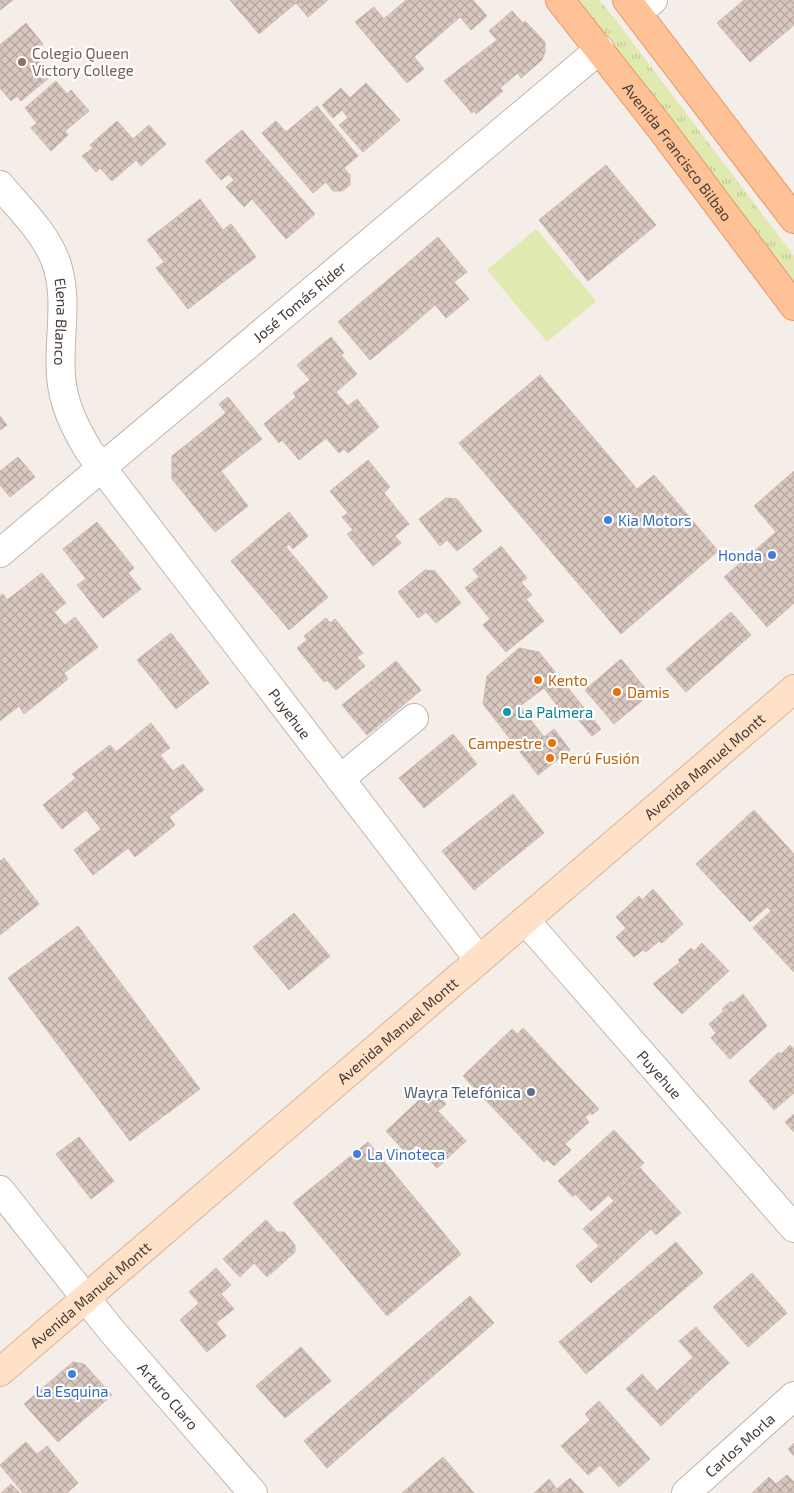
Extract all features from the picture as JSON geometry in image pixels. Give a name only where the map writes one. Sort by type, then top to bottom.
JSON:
[{"type":"main road","name":"Avenida Francisco Bilbao","points":[[560,0],[794,306]]},
{"type":"main road","points":[[639,4],[794,220]]},
{"type":"main road","name":"Avenida Manuel Montt","points":[[0,1372],[794,689]]},
{"type":"street","name":"José Tomás Rider","points":[[0,553],[600,50]]},
{"type":"street","name":"Elena Blanco","points":[[0,185],[45,240],[56,261],[63,303],[61,358],[64,394],[78,432],[102,468]]},
{"type":"street","name":"Puyehue","points":[[102,468],[479,960]]},
{"type":"street","points":[[340,779],[414,718]]},
{"type":"street","name":"Puyehue","points":[[525,920],[794,1228]]},
{"type":"street","name":"Arturo Claro","points":[[0,1190],[85,1298],[253,1493]]},
{"type":"street","name":"Carlos Morla","points":[[686,1493],[794,1396]]},
{"type":"green space","points":[[580,0],[599,0],[611,14],[794,256],[794,280]]},
{"type":"green space","points":[[536,229],[596,301],[547,342],[487,270]]},
{"type":"building","points":[[0,0],[13,0],[0,10]]},
{"type":"building","points":[[230,0],[328,0],[308,17],[296,3],[259,34]]},
{"type":"building","points":[[406,0],[473,0],[487,16],[471,30],[460,17],[414,57],[424,69],[407,83],[355,22],[374,7],[384,19]]},
{"type":"building","points":[[744,0],[794,0],[794,25],[750,62],[717,23]]},
{"type":"building","points":[[512,11],[523,23],[525,21],[545,42],[545,52],[542,60],[521,78],[518,73],[500,88],[503,91],[476,114],[474,111],[472,113],[444,81],[497,40],[489,31]]},
{"type":"building","points":[[26,23],[43,44],[32,54],[51,76],[21,101],[17,96],[11,101],[0,88],[0,45]]},
{"type":"building","points":[[56,81],[67,94],[71,90],[89,111],[65,131],[68,135],[51,151],[31,128],[37,123],[25,108]]},
{"type":"building","points":[[366,83],[400,120],[363,152],[339,125],[348,118],[342,110],[333,118],[322,105],[341,88],[350,98]]},
{"type":"building","points":[[317,106],[358,156],[344,168],[350,175],[350,185],[342,191],[333,191],[326,182],[313,193],[262,133],[276,121],[286,132]]},
{"type":"building","points":[[117,121],[133,139],[149,125],[166,144],[141,166],[136,160],[112,181],[100,168],[96,172],[82,156],[93,148],[90,145]]},
{"type":"building","points":[[242,130],[315,214],[286,239],[252,199],[244,207],[226,187],[234,180],[229,174],[221,180],[205,161]]},
{"type":"building","points":[[606,165],[656,225],[588,281],[539,220]]},
{"type":"building","points":[[200,199],[223,230],[231,224],[256,257],[188,309],[156,268],[164,262],[147,240]]},
{"type":"building","points":[[438,237],[467,272],[454,282],[469,299],[446,318],[403,267]]},
{"type":"building","points":[[403,267],[435,305],[403,333],[370,295]]},
{"type":"building","points":[[370,295],[403,333],[370,360],[338,322]]},
{"type":"building","points":[[331,337],[344,353],[341,355],[357,374],[336,392],[348,406],[357,399],[379,427],[348,453],[344,449],[339,453],[326,438],[299,460],[282,440],[279,443],[264,424],[296,397],[293,393],[310,380],[297,365]]},
{"type":"building","name":"Kia Motors","points":[[540,375],[637,489],[654,475],[718,551],[621,634],[459,443]]},
{"type":"building","points":[[228,397],[262,439],[221,471],[248,506],[215,532],[172,479],[172,456],[226,413],[219,404]]},
{"type":"building","points":[[0,416],[7,425],[0,430]]},
{"type":"building","points":[[18,457],[35,477],[10,497],[0,485],[0,471]]},
{"type":"building","points":[[368,460],[390,487],[384,493],[409,524],[395,536],[401,543],[373,566],[347,534],[353,530],[342,517],[348,513],[330,491]]},
{"type":"building","name":"Honda","points":[[794,471],[794,603],[767,627],[724,577],[776,532],[754,506]]},
{"type":"building","points":[[446,498],[457,499],[482,531],[457,551],[447,540],[440,546],[419,519]]},
{"type":"building","points":[[289,512],[308,536],[293,549],[289,544],[286,547],[328,597],[289,630],[231,561]]},
{"type":"building","points":[[97,522],[134,568],[128,573],[141,589],[103,618],[77,585],[86,579],[63,549]]},
{"type":"building","points":[[501,546],[527,578],[521,582],[532,595],[526,599],[544,621],[506,652],[483,625],[490,619],[465,588],[479,577],[473,569]]},
{"type":"building","points":[[425,570],[435,571],[461,603],[436,623],[426,612],[418,618],[398,592]]},
{"type":"building","points":[[42,573],[66,603],[54,612],[65,625],[75,617],[98,647],[64,673],[68,679],[24,714],[19,706],[0,721],[0,596],[3,594],[7,600]]},
{"type":"building","points":[[731,612],[751,635],[686,692],[666,669]]},
{"type":"building","points":[[326,618],[330,623],[335,619],[363,653],[357,657],[365,666],[336,690],[327,680],[324,682],[297,648],[307,640],[304,636]]},
{"type":"building","points":[[171,633],[191,659],[157,685],[137,660]]},
{"type":"building","name":"La Palmera","points":[[519,648],[539,652],[601,729],[592,736],[572,712],[561,711],[544,688],[520,706],[544,737],[554,729],[570,750],[538,775],[483,704],[487,676]]},
{"type":"building","points":[[191,659],[209,683],[176,709],[157,685]]},
{"type":"building","name":"Damis","points":[[621,659],[650,694],[614,724],[585,690]]},
{"type":"building","points":[[396,661],[421,690],[395,712],[370,682]]},
{"type":"building","points":[[370,682],[395,712],[367,735],[342,705]]},
{"type":"building","points":[[151,723],[170,748],[160,755],[173,771],[183,764],[204,790],[169,817],[175,825],[135,857],[128,848],[93,875],[74,850],[101,829],[86,810],[62,829],[43,805],[76,778],[72,774],[110,745],[116,752]]},
{"type":"building","points":[[453,734],[477,764],[452,785],[427,755]]},
{"type":"building","points":[[427,755],[452,785],[424,808],[399,778]]},
{"type":"building","points":[[513,794],[544,833],[474,890],[442,851]]},
{"type":"building","points":[[754,810],[794,854],[794,972],[753,928],[771,911],[767,907],[750,922],[696,864]]},
{"type":"building","points":[[4,858],[39,904],[0,935],[0,861]]},
{"type":"building","points":[[653,889],[683,924],[662,943],[659,941],[646,952],[643,950],[634,957],[616,937],[626,928],[616,917],[639,896],[642,900]]},
{"type":"building","points":[[294,913],[330,956],[289,990],[253,947]]},
{"type":"building","points":[[78,926],[200,1089],[130,1141],[8,978]]},
{"type":"building","points":[[702,943],[729,971],[682,1014],[653,984],[680,962],[678,960],[691,948],[694,951]]},
{"type":"building","points":[[743,994],[767,1026],[730,1059],[711,1038],[716,1033],[709,1024],[724,1011],[722,1009],[731,1001],[733,1003]]},
{"type":"building","name":"Wayra Telefónica","points":[[523,1028],[599,1109],[592,1115],[590,1113],[585,1117],[589,1122],[565,1144],[571,1150],[554,1166],[547,1159],[544,1162],[463,1076],[512,1029],[517,1034]]},
{"type":"building","points":[[790,1045],[794,1049],[794,1093],[774,1110],[749,1081],[779,1052],[781,1054]]},
{"type":"building","points":[[432,1088],[446,1104],[438,1111],[466,1141],[437,1168],[416,1145],[407,1154],[386,1131]]},
{"type":"building","points":[[794,1114],[794,1132],[785,1122]]},
{"type":"building","points":[[614,1130],[644,1163],[591,1211],[575,1194],[573,1197],[558,1181]]},
{"type":"building","points":[[79,1137],[114,1181],[91,1199],[56,1154]]},
{"type":"building","points":[[368,1142],[461,1254],[387,1316],[293,1203]]},
{"type":"building","points":[[640,1168],[681,1213],[656,1235],[651,1229],[591,1283],[576,1266],[599,1246],[583,1229],[614,1201],[609,1196]]},
{"type":"building","points":[[266,1220],[277,1232],[284,1232],[295,1245],[295,1252],[267,1277],[254,1263],[240,1277],[223,1259]]},
{"type":"building","points":[[676,1242],[703,1273],[586,1374],[559,1342]]},
{"type":"building","points":[[216,1268],[231,1285],[221,1294],[234,1309],[216,1323],[226,1336],[207,1352],[180,1320],[199,1303],[189,1292]]},
{"type":"building","points":[[752,1273],[787,1313],[748,1347],[713,1307]]},
{"type":"building","points":[[470,1296],[494,1323],[327,1468],[304,1441]]},
{"type":"building","points":[[696,1327],[729,1363],[694,1395],[675,1374],[693,1357],[679,1341]]},
{"type":"building","points":[[301,1347],[331,1381],[285,1418],[256,1386]]},
{"type":"building","points":[[73,1362],[84,1364],[112,1395],[58,1442],[24,1404]]},
{"type":"building","points":[[642,1374],[657,1391],[675,1374],[694,1395],[661,1426],[626,1389]]},
{"type":"building","points":[[599,1401],[650,1459],[619,1487],[600,1465],[588,1475],[561,1446],[590,1420],[585,1414]]},
{"type":"building","points":[[26,1442],[37,1454],[47,1446],[78,1483],[67,1493],[23,1493],[0,1465]]},
{"type":"building","points":[[794,1443],[794,1456],[788,1449]]},
{"type":"building","points":[[443,1457],[474,1493],[402,1493]]},
{"type":"building","points":[[787,1475],[794,1482],[794,1493],[752,1493],[769,1477],[776,1484]]},
{"type":"building","points":[[570,1478],[584,1493],[534,1493],[549,1479],[557,1489]]},
{"type":"building","points":[[11,1484],[20,1493],[1,1493]]},
{"type":"place","name":"Colegio Queen Victory College","points":[[22,62]]},
{"type":"place","name":"Kia Motors","points":[[608,520]]},
{"type":"place","name":"Honda","points":[[772,555]]},
{"type":"place","name":"Kento","points":[[538,680]]},
{"type":"place","name":"Damis","points":[[617,692]]},
{"type":"place","name":"La Palmera","points":[[507,712]]},
{"type":"place","name":"Campestre","points":[[552,743]]},
{"type":"place","name":"Perú Fusión","points":[[550,758]]},
{"type":"place","name":"Wayra Telefónica","points":[[531,1092]]},
{"type":"place","name":"La Vinoteca","points":[[357,1154]]},
{"type":"place","name":"La Esquina","points":[[72,1374]]}]
